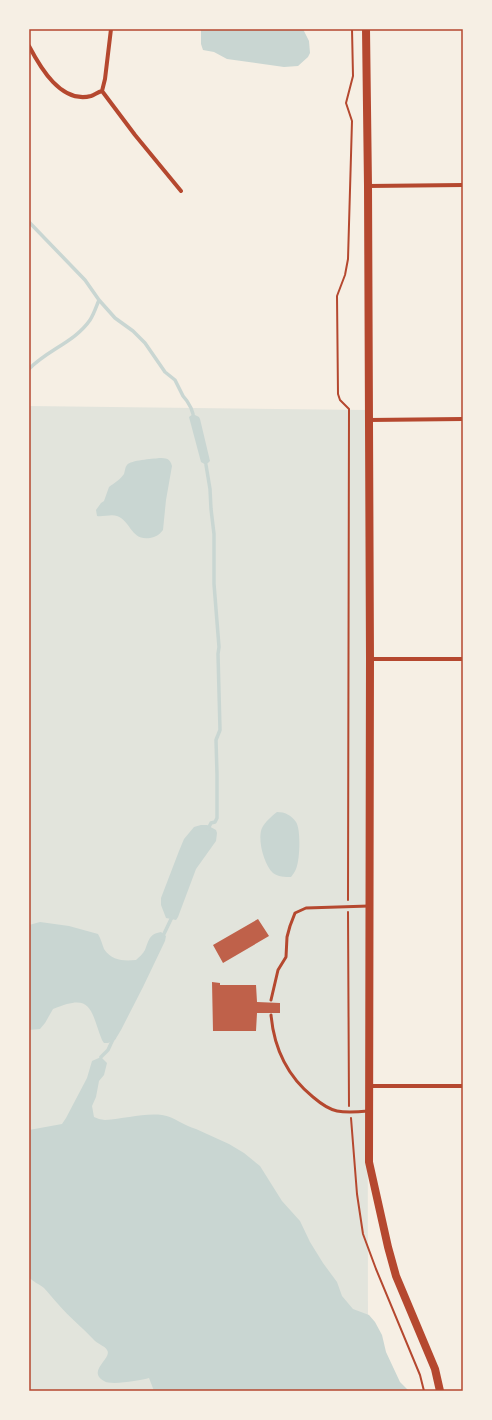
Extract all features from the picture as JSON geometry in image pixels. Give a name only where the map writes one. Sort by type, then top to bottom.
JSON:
[{"type":"main road","points":[[366,29],[370,659],[369,1162],[396,1276],[435,1369],[440,1391]]},
{"type":"street","points":[[29,46],[45,73],[60,89],[79,96],[90,96],[102,91],[106,79],[111,29]]},
{"type":"street","points":[[102,91],[135,135],[181,191]]},
{"type":"street","points":[[368,186],[463,185]]},
{"type":"street","points":[[369,420],[463,419]]},
{"type":"street","points":[[370,659],[463,660]]},
{"type":"street","points":[[369,1086],[463,1086]]},
{"type":"lane","points":[[271,1000],[278,970],[286,957],[287,937],[296,913],[306,908],[370,906]]},
{"type":"lane","points":[[271,1015],[277,1046],[295,1080],[305,1090],[322,1104],[336,1111],[368,1111]]},
{"type":"path","points":[[352,29],[353,76],[346,103],[352,121],[348,259],[345,275],[338,296],[338,394],[340,400],[349,409],[348,1101],[357,1194],[363,1234],[378,1275],[420,1375],[424,1391]]},
{"type":"shaded area","points":[[201,29],[303,29],[309,41],[310,53],[308,57],[298,66],[284,67],[227,59],[214,52],[203,50],[201,44]]},
{"type":"shaded area","points":[[29,406],[367,410],[368,1391],[29,1391]]},
{"type":"shaded area","points":[[193,414],[200,419],[210,461],[206,465],[201,462],[189,417]]},
{"type":"shaded area","points":[[159,458],[167,459],[170,461],[172,466],[166,500],[163,530],[157,536],[150,538],[139,537],[122,519],[117,516],[97,516],[96,510],[104,501],[109,487],[119,480],[124,474],[125,468],[129,463]]},
{"type":"shaded area","points":[[277,812],[285,813],[292,817],[298,826],[298,859],[296,870],[291,877],[279,876],[273,873],[262,852],[260,839],[262,828]]},
{"type":"shaded area","points":[[207,825],[216,830],[216,841],[196,869],[178,917],[176,920],[166,918],[161,905],[161,898],[184,839],[194,827]]},
{"type":"shaded area","points":[[40,922],[69,926],[98,934],[107,953],[114,958],[123,960],[136,960],[142,954],[150,938],[154,934],[161,932],[166,936],[143,987],[115,1040],[104,1043],[92,1013],[88,1007],[83,1003],[76,1002],[53,1009],[40,1029],[29,1030],[29,925]]},
{"type":"shaded area","points":[[101,1057],[107,1063],[104,1075],[99,1081],[96,1097],[92,1106],[94,1117],[105,1120],[148,1115],[167,1116],[229,1144],[244,1153],[260,1166],[282,1201],[300,1221],[310,1242],[337,1282],[342,1296],[353,1309],[369,1315],[375,1322],[382,1335],[386,1352],[400,1382],[409,1391],[154,1391],[149,1378],[113,1383],[104,1381],[99,1377],[99,1369],[107,1357],[107,1350],[95,1341],[71,1318],[44,1288],[29,1277],[29,1130],[62,1124],[87,1078],[92,1061]]},
{"type":"building","points":[[258,919],[269,936],[223,963],[213,945]]},
{"type":"building","points":[[212,982],[220,983],[220,985],[256,985],[257,1002],[280,1003],[280,1013],[257,1013],[256,1031],[213,1031]]},
{"type":"waterway","points":[[29,222],[85,280],[99,300],[115,318],[133,331],[145,343],[165,372],[175,380],[193,414]]},
{"type":"waterway","points":[[29,369],[44,356],[69,340],[84,328],[94,313],[99,300]]},
{"type":"waterway","points":[[206,465],[210,489],[214,534],[214,584],[219,647],[220,730],[216,740],[217,818],[215,822],[211,823],[208,829]]},
{"type":"waterway","points":[[162,938],[173,915]]},
{"type":"waterway","points":[[101,1057],[108,1050],[114,1037]]}]
